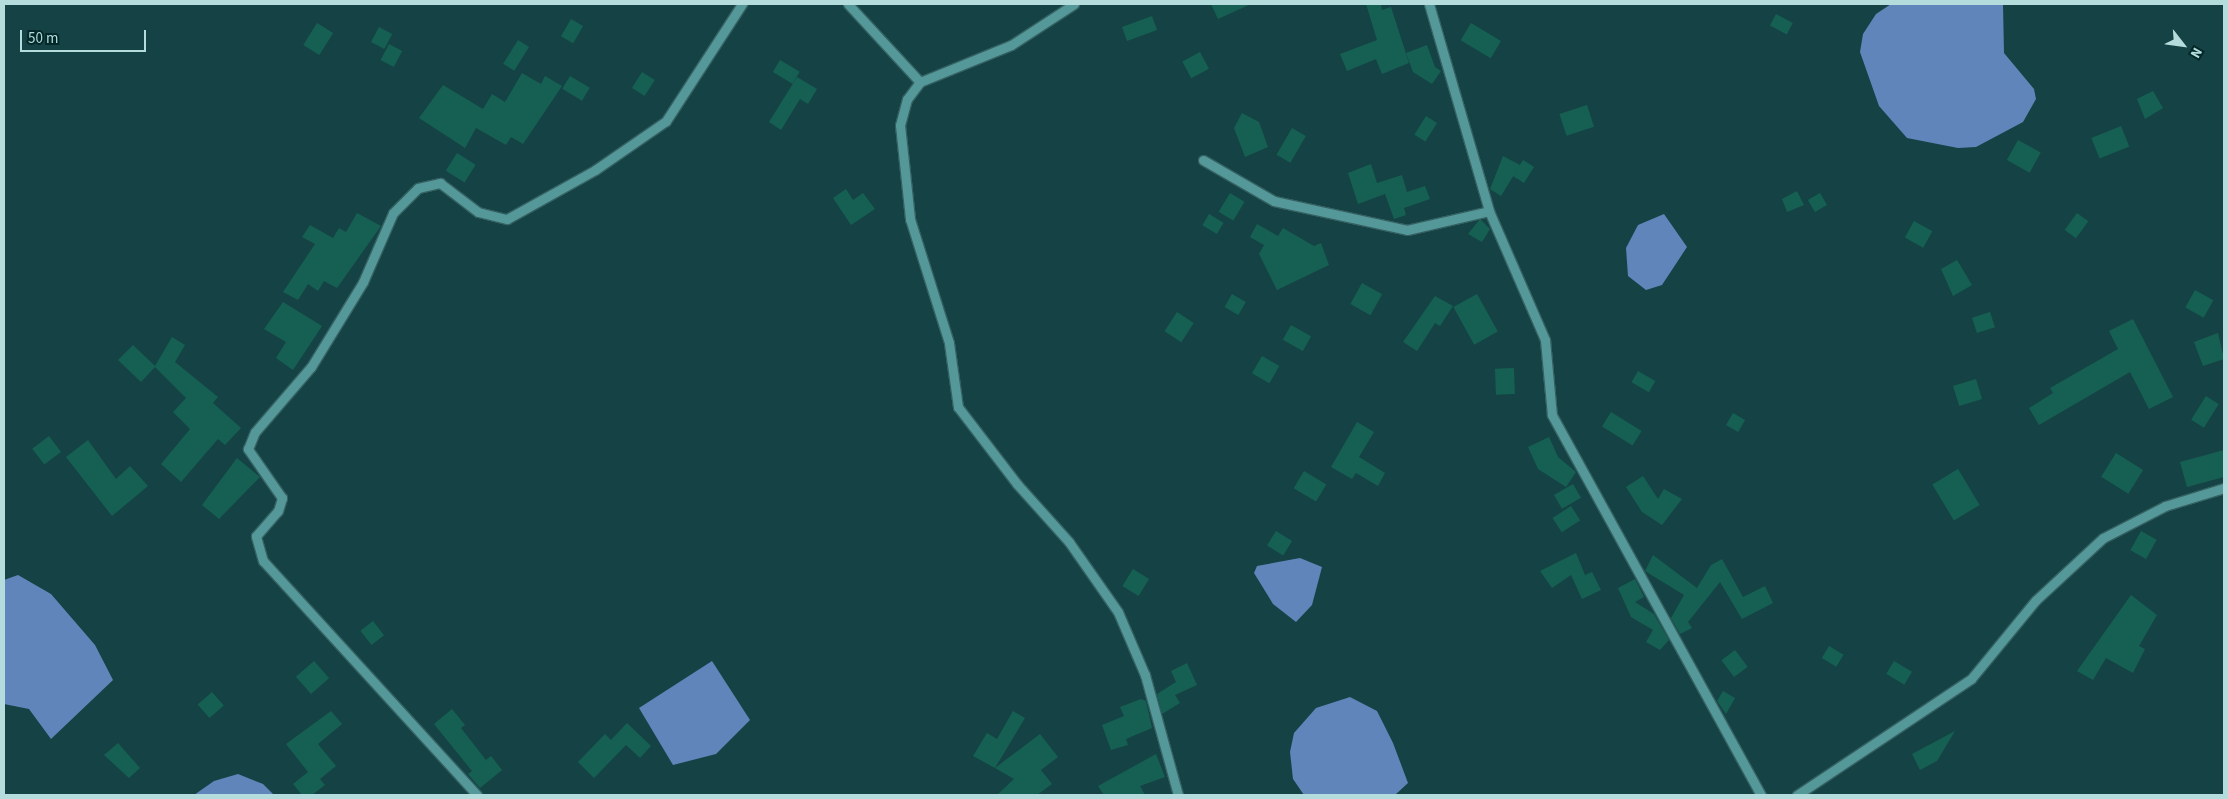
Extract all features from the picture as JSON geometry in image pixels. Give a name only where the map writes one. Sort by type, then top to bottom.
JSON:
[{"type":"street","points":[[477,795],[263,561],[256,536],[278,511],[282,498],[248,449],[265,420],[311,367],[363,282],[393,213],[418,188],[440,183],[478,212],[507,219],[595,170],[666,120],[742,4]]},
{"type":"street","points":[[848,4],[920,82]]},
{"type":"street","points":[[1074,4],[1011,45],[920,82],[906,99],[900,125],[910,219],[949,342],[958,407],[1017,484],[1069,542],[1118,612],[1145,675],[1178,795]]},
{"type":"street","points":[[1429,4],[1489,211],[1545,340],[1552,415],[1761,795]]},
{"type":"street","points":[[1203,160],[1274,201],[1407,230],[1489,211]]},
{"type":"street","points":[[1797,795],[1971,679],[2036,600],[2103,538],[2165,506],[2224,488]]},
{"type":"water","points":[[1891,4],[2003,4],[2004,53],[2034,89],[2036,99],[2023,122],[1976,147],[1958,148],[1907,138],[1879,106],[1860,52],[1863,34],[1876,14]]},
{"type":"water","points":[[1664,214],[1687,247],[1662,285],[1646,290],[1628,276],[1626,248],[1638,225]]},
{"type":"water","points":[[1300,558],[1322,567],[1312,605],[1296,622],[1273,604],[1254,573],[1257,566]]},
{"type":"water","points":[[18,575],[51,594],[95,645],[113,680],[51,739],[29,709],[4,704],[4,580]]},
{"type":"water","points":[[712,661],[750,720],[716,754],[673,765],[639,708]]},
{"type":"water","points":[[1350,697],[1377,711],[1393,743],[1408,783],[1395,795],[1304,795],[1293,779],[1290,752],[1294,733],[1316,708]]},
{"type":"water","points":[[238,774],[263,784],[274,795],[194,795],[214,781]]},
{"type":"building","points":[[1211,4],[1251,4],[1218,19]]},
{"type":"building","points":[[1366,4],[1381,4],[1382,10],[1391,7],[1409,63],[1382,74],[1376,59],[1347,71],[1340,54],[1377,40]]},
{"type":"building","points":[[1776,14],[1793,23],[1787,34],[1770,25]]},
{"type":"building","points":[[1152,16],[1157,30],[1127,41],[1122,27]]},
{"type":"building","points":[[571,19],[583,26],[573,43],[561,36]]},
{"type":"building","points":[[317,23],[333,33],[319,55],[303,45]]},
{"type":"building","points":[[1471,23],[1501,41],[1491,58],[1461,40]]},
{"type":"building","points":[[379,27],[392,34],[384,49],[371,42]]},
{"type":"building","points":[[518,40],[529,47],[514,71],[503,64]]},
{"type":"building","points":[[389,44],[402,51],[394,67],[381,60]]},
{"type":"building","points":[[1427,45],[1435,67],[1441,71],[1432,84],[1413,72],[1406,53]]},
{"type":"building","points":[[1200,52],[1209,69],[1191,78],[1182,61]]},
{"type":"building","points":[[780,60],[800,72],[793,84],[773,72]]},
{"type":"building","points":[[642,72],[655,80],[645,96],[632,88]]},
{"type":"building","points":[[522,73],[541,84],[545,76],[562,86],[523,144],[511,137],[506,145],[476,128],[465,148],[419,118],[443,85],[483,109],[492,94],[505,102]]},
{"type":"building","points":[[570,76],[590,88],[582,101],[562,89]]},
{"type":"building","points":[[797,77],[817,89],[808,104],[800,99],[781,130],[769,122]]},
{"type":"building","points":[[2153,91],[2163,108],[2145,119],[2137,99]]},
{"type":"building","points":[[1587,105],[1594,127],[1567,136],[1559,114]]},
{"type":"building","points":[[1242,113],[1259,122],[1268,147],[1245,157],[1234,128]]},
{"type":"building","points":[[1426,116],[1437,123],[1425,142],[1414,135]]},
{"type":"building","points":[[2121,126],[2129,146],[2100,158],[2091,138]]},
{"type":"building","points":[[1292,128],[1306,136],[1290,163],[1276,155]]},
{"type":"building","points":[[2018,140],[2041,153],[2030,173],[2007,160]]},
{"type":"building","points":[[457,153],[476,165],[465,182],[446,171]]},
{"type":"building","points":[[1503,156],[1520,165],[1501,196],[1490,189]]},
{"type":"building","points":[[1523,160],[1534,167],[1524,183],[1513,176]]},
{"type":"building","points":[[1371,164],[1377,183],[1402,175],[1407,192],[1425,186],[1430,199],[1404,208],[1406,215],[1394,219],[1385,194],[1358,204],[1348,173]]},
{"type":"building","points":[[846,189],[853,200],[863,193],[875,209],[851,225],[833,198]]},
{"type":"building","points":[[1797,191],[1804,205],[1787,212],[1782,199]]},
{"type":"building","points":[[1230,193],[1245,202],[1233,221],[1219,212]]},
{"type":"building","points":[[1820,193],[1827,205],[1815,212],[1808,200]]},
{"type":"building","points":[[357,213],[381,226],[337,288],[324,281],[318,291],[308,284],[298,300],[283,292],[315,244],[302,237],[310,225],[333,238],[339,228],[346,232]]},
{"type":"building","points":[[2077,213],[2088,221],[2076,238],[2065,230]]},
{"type":"building","points":[[1209,214],[1224,223],[1217,234],[1202,225]]},
{"type":"building","points":[[1480,219],[1490,229],[1482,242],[1468,234]]},
{"type":"building","points":[[1914,221],[1932,231],[1923,248],[1905,238]]},
{"type":"building","points":[[1257,224],[1278,236],[1283,228],[1314,246],[1321,243],[1329,265],[1277,290],[1259,254],[1264,245],[1250,237]]},
{"type":"building","points":[[1957,260],[1972,285],[1953,296],[1941,269]]},
{"type":"building","points":[[1362,283],[1382,294],[1370,315],[1350,304]]},
{"type":"building","points":[[2195,290],[2213,300],[2204,318],[2185,307]]},
{"type":"building","points":[[1232,294],[1246,302],[1238,315],[1224,307]]},
{"type":"building","points":[[1477,294],[1498,332],[1474,345],[1453,307]]},
{"type":"building","points":[[1435,296],[1453,306],[1440,326],[1435,323],[1417,351],[1403,342]]},
{"type":"building","points":[[283,302],[322,326],[293,370],[276,358],[286,342],[264,329]]},
{"type":"building","points":[[1177,312],[1194,323],[1181,342],[1164,331]]},
{"type":"building","points":[[1990,312],[1995,327],[1977,333],[1972,318]]},
{"type":"building","points":[[2133,319],[2173,397],[2149,409],[2130,372],[2039,425],[2029,408],[2053,393],[2050,388],[2118,349],[2109,331]]},
{"type":"building","points":[[1291,325],[1311,336],[1303,351],[1283,340]]},
{"type":"building","points":[[2218,333],[2224,359],[2203,366],[2194,342]]},
{"type":"building","points":[[172,337],[185,345],[175,362],[218,397],[213,403],[241,428],[225,445],[218,439],[181,482],[161,464],[190,429],[173,412],[186,398],[155,367],[141,382],[118,360],[133,345],[155,366]]},
{"type":"building","points":[[1262,356],[1279,366],[1269,383],[1252,373]]},
{"type":"building","points":[[1514,368],[1515,394],[1496,395],[1495,369]]},
{"type":"building","points":[[1638,371],[1655,381],[1649,392],[1632,382]]},
{"type":"building","points":[[1976,379],[1982,399],[1959,406],[1953,386]]},
{"type":"building","points":[[2206,396],[2219,404],[2204,428],[2191,420]]},
{"type":"building","points":[[1611,412],[1642,431],[1633,445],[1602,426]]},
{"type":"building","points":[[1733,413],[1745,420],[1738,432],[1726,425]]},
{"type":"building","points":[[1357,422],[1374,432],[1359,457],[1385,473],[1378,486],[1356,473],[1352,479],[1331,467]]},
{"type":"building","points":[[49,436],[61,452],[44,465],[32,449]]},
{"type":"building","points":[[1549,437],[1558,457],[1576,472],[1566,487],[1538,469],[1528,447]]},
{"type":"building","points":[[88,440],[116,479],[130,466],[148,486],[112,516],[66,457]]},
{"type":"building","points":[[2224,450],[2224,477],[2187,487],[2180,462]]},
{"type":"building","points":[[2116,453],[2143,470],[2128,494],[2101,477]]},
{"type":"building","points":[[237,458],[260,477],[219,519],[202,505]]},
{"type":"building","points":[[1958,469],[1980,505],[1954,520],[1932,484]]},
{"type":"building","points":[[1304,471],[1326,484],[1316,502],[1294,488]]},
{"type":"building","points":[[1643,476],[1658,499],[1664,489],[1682,499],[1662,525],[1642,512],[1626,487]]},
{"type":"building","points":[[1573,484],[1581,498],[1562,509],[1554,495]]},
{"type":"building","points":[[1571,506],[1580,520],[1562,532],[1553,518]]},
{"type":"building","points":[[1276,531],[1292,541],[1283,555],[1267,545]]},
{"type":"building","points":[[2141,531],[2157,540],[2146,559],[2130,550]]},
{"type":"building","points":[[1576,553],[1585,575],[1592,572],[1601,590],[1582,599],[1571,575],[1552,588],[1540,571]]},
{"type":"building","points":[[1653,555],[1697,588],[1711,565],[1722,559],[1743,597],[1765,586],[1773,603],[1742,619],[1720,582],[1688,622],[1692,628],[1680,634],[1671,618],[1684,595],[1645,571]]},
{"type":"building","points":[[1133,569],[1149,579],[1139,596],[1122,586]]},
{"type":"building","points":[[1635,579],[1644,597],[1635,602],[1654,614],[1669,640],[1660,650],[1646,642],[1653,630],[1631,617],[1618,588]]},
{"type":"building","points":[[2131,595],[2157,615],[2139,646],[2145,649],[2133,673],[2106,658],[2093,680],[2077,671]]},
{"type":"building","points":[[373,621],[384,635],[371,645],[360,631]]},
{"type":"building","points":[[1829,646],[1844,655],[1836,667],[1822,658]]},
{"type":"building","points":[[1735,650],[1748,667],[1734,677],[1721,660]]},
{"type":"building","points":[[314,661],[329,678],[311,694],[296,677]]},
{"type":"building","points":[[1894,661],[1912,672],[1904,685],[1886,674]]},
{"type":"building","points":[[1187,663],[1197,685],[1175,695],[1180,703],[1162,714],[1157,694],[1176,682],[1171,671]]},
{"type":"building","points":[[1723,691],[1735,698],[1726,714],[1717,701]]},
{"type":"building","points":[[212,692],[224,706],[209,718],[198,704]]},
{"type":"building","points":[[1141,699],[1146,701],[1152,728],[1126,739],[1128,745],[1111,750],[1102,725],[1124,716],[1120,707]]},
{"type":"building","points":[[452,709],[465,725],[461,728],[486,760],[491,756],[502,770],[480,788],[468,774],[472,771],[434,724]]},
{"type":"building","points":[[331,711],[342,724],[318,744],[336,766],[320,779],[325,785],[312,795],[302,795],[293,784],[308,772],[286,744]]},
{"type":"building","points":[[1013,711],[1025,718],[995,768],[973,756],[987,733],[997,739]]},
{"type":"building","points":[[627,723],[651,746],[640,758],[626,745],[594,778],[578,762],[605,734],[611,740]]},
{"type":"building","points":[[1955,731],[1937,761],[1920,770],[1912,754]]},
{"type":"building","points":[[1040,734],[1058,757],[1041,770],[1052,784],[1037,795],[997,795],[1014,779],[995,768]]},
{"type":"building","points":[[118,743],[140,768],[129,778],[104,755]]},
{"type":"building","points":[[1156,754],[1165,777],[1140,786],[1145,795],[1104,795],[1098,786]]}]
